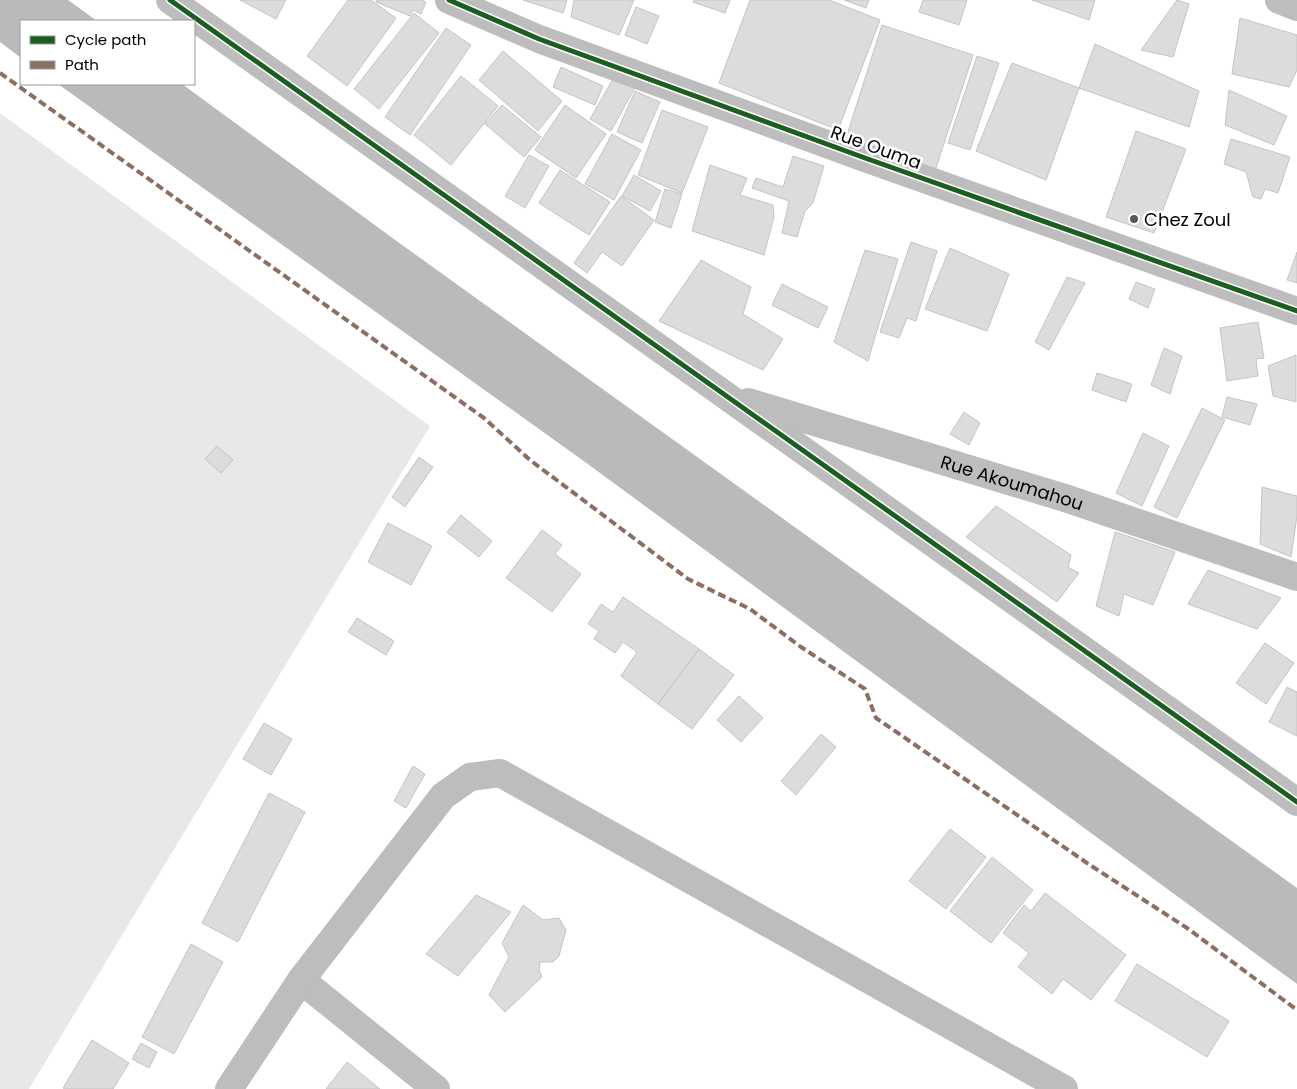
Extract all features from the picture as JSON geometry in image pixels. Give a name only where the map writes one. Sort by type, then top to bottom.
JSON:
[{"type":"street","points":[[170,0],[1297,802]]},
{"type":"street","name":"Rue Ouma","points":[[449,0],[539,39],[865,158],[1297,311]]},
{"type":"street","points":[[1279,0],[1297,7]]},
{"type":"street","name":"Rue Akoumahou","points":[[726,395],[1068,498],[1297,578]]},
{"type":"street","points":[[229,1089],[301,980],[443,796],[470,777],[500,773],[1064,1089]]},
{"type":"street","points":[[301,980],[436,1089]]},
{"type":"shaded area","points":[[0,0],[68,0],[96,20],[20,20],[20,57],[0,42]]},
{"type":"shaded area","points":[[59,85],[183,85],[398,242],[1297,888],[1297,984],[585,462]]},
{"type":"shaded area","points":[[0,113],[430,426],[29,1089],[0,1089]]},
{"type":"building","points":[[240,0],[286,0],[276,19]]},
{"type":"building","points":[[348,0],[371,0],[396,18],[347,86],[307,56]]},
{"type":"building","points":[[376,0],[422,0],[426,2],[421,14],[413,10],[410,16],[376,2]]},
{"type":"building","points":[[523,0],[567,0],[563,13]]},
{"type":"building","points":[[574,0],[634,0],[619,35],[571,17]]},
{"type":"building","points":[[694,0],[730,0],[725,13],[693,2]]},
{"type":"building","points":[[750,0],[829,0],[880,20],[838,130],[719,83]]},
{"type":"building","points":[[844,0],[869,0],[866,8]]},
{"type":"building","points":[[923,0],[967,0],[959,25],[919,12]]},
{"type":"building","points":[[1032,0],[1095,0],[1089,20]]},
{"type":"building","points":[[1177,0],[1189,4],[1173,57],[1141,50]]},
{"type":"building","points":[[636,7],[659,16],[647,44],[625,35]]},
{"type":"building","points":[[414,13],[439,33],[379,109],[354,89]]},
{"type":"building","points":[[1240,18],[1297,35],[1297,70],[1289,87],[1232,74]]},
{"type":"building","points":[[882,25],[973,55],[935,171],[845,141]]},
{"type":"building","points":[[446,28],[471,45],[410,135],[385,117]]},
{"type":"building","points":[[1095,44],[1199,91],[1189,127],[1079,88]]},
{"type":"building","points":[[503,51],[562,101],[538,131],[479,80]]},
{"type":"building","points":[[977,56],[999,63],[970,150],[948,143]]},
{"type":"building","points":[[1012,63],[1079,88],[1046,180],[976,151]]},
{"type":"building","points":[[561,67],[603,86],[595,105],[553,87]]},
{"type":"building","points":[[617,72],[637,84],[611,131],[590,119]]},
{"type":"building","points":[[461,76],[498,106],[451,165],[414,135]]},
{"type":"building","points":[[1229,90],[1287,116],[1274,145],[1225,125]]},
{"type":"building","points":[[635,91],[660,102],[642,143],[617,132]]},
{"type":"building","points":[[502,105],[541,137],[524,157],[485,124]]},
{"type":"building","points":[[565,105],[606,134],[576,178],[535,150]]},
{"type":"building","points":[[662,110],[708,127],[682,193],[638,175]]},
{"type":"building","points":[[1136,131],[1186,149],[1154,233],[1106,217]]},
{"type":"building","points":[[612,134],[641,150],[614,200],[585,184]]},
{"type":"building","points":[[1231,139],[1290,157],[1278,193],[1265,189],[1261,199],[1253,197],[1246,172],[1224,164]]},
{"type":"building","points":[[529,155],[549,166],[525,208],[505,196]]},
{"type":"building","points":[[793,156],[824,166],[813,203],[805,211],[797,237],[782,233],[789,201],[752,188],[756,178],[783,187]]},
{"type":"building","points":[[710,165],[747,178],[740,195],[773,205],[774,217],[764,255],[692,231]]},
{"type":"building","points":[[560,170],[610,202],[589,235],[539,203]]},
{"type":"building","points":[[634,175],[661,191],[650,211],[622,196]]},
{"type":"building","points":[[665,189],[682,194],[671,228],[655,222]]},
{"type":"building","points":[[621,196],[654,220],[622,266],[602,252],[587,273],[574,263]]},
{"type":"building","points":[[911,242],[937,251],[916,321],[907,318],[899,338],[880,332]]},
{"type":"building","points":[[950,248],[1009,274],[987,331],[925,309]]},
{"type":"building","points":[[865,250],[898,259],[868,361],[834,342]]},
{"type":"building","points":[[1297,252],[1297,283],[1287,280]]},
{"type":"building","points":[[701,260],[751,287],[743,314],[783,339],[763,370],[659,321]]},
{"type":"building","points":[[1067,277],[1085,283],[1049,350],[1035,342]]},
{"type":"building","points":[[1136,282],[1155,289],[1148,308],[1129,299]]},
{"type":"building","points":[[782,284],[828,307],[818,328],[772,305]]},
{"type":"building","points":[[1258,322],[1264,358],[1256,359],[1258,376],[1227,381],[1220,328]]},
{"type":"building","points":[[1164,348],[1182,356],[1170,394],[1151,385]]},
{"type":"building","points":[[1296,355],[1296,402],[1273,396],[1268,366]]},
{"type":"building","points":[[1097,373],[1132,384],[1126,402],[1092,390]]},
{"type":"building","points":[[1227,397],[1257,404],[1250,425],[1222,417]]},
{"type":"building","points":[[1202,408],[1225,420],[1177,518],[1154,507]]},
{"type":"building","points":[[964,412],[980,423],[969,445],[950,434]]},
{"type":"building","points":[[1143,433],[1169,446],[1142,506],[1116,493]]},
{"type":"building","points":[[217,446],[233,460],[221,473],[205,459]]},
{"type":"building","points":[[419,457],[433,467],[405,507],[392,497]]},
{"type":"building","points":[[1262,487],[1297,496],[1297,516],[1291,557],[1260,544]]},
{"type":"building","points":[[996,506],[1071,555],[1068,567],[1079,573],[1057,602],[966,537]]},
{"type":"building","points":[[461,515],[492,541],[479,557],[447,532]]},
{"type":"building","points":[[388,523],[432,546],[411,585],[368,562]]},
{"type":"building","points":[[542,530],[562,545],[555,554],[581,574],[552,612],[506,578]]},
{"type":"building","points":[[1115,532],[1175,552],[1153,605],[1124,594],[1119,616],[1096,606]]},
{"type":"building","points":[[1208,570],[1281,598],[1257,629],[1188,604]]},
{"type":"building","points":[[623,597],[699,649],[658,704],[621,676],[637,652],[623,642],[615,653],[594,639],[599,631],[588,624],[601,604],[613,612]]},
{"type":"building","points":[[357,618],[394,641],[386,655],[348,632]]},
{"type":"building","points":[[1265,643],[1294,663],[1266,704],[1236,683]]},
{"type":"building","points":[[699,649],[734,675],[692,729],[658,704]]},
{"type":"building","points":[[1287,687],[1297,692],[1297,736],[1269,722]]},
{"type":"building","points":[[739,696],[763,718],[741,742],[717,720]]},
{"type":"building","points":[[264,723],[292,739],[271,775],[243,759]]},
{"type":"building","points":[[821,734],[836,747],[796,795],[781,781]]},
{"type":"building","points":[[413,766],[425,774],[406,808],[394,801]]},
{"type":"building","points":[[269,793],[305,812],[238,942],[202,923]]},
{"type":"building","points":[[950,829],[986,857],[946,909],[909,881]]},
{"type":"building","points":[[992,857],[1033,890],[991,943],[950,911]]},
{"type":"building","points":[[1045,893],[1126,955],[1091,1000],[1063,979],[1052,994],[1018,967],[1029,953],[1003,933],[1024,905],[1031,911]]},
{"type":"building","points":[[476,895],[511,912],[458,976],[426,954]]},
{"type":"building","points":[[523,905],[543,920],[559,918],[566,930],[559,956],[553,962],[540,962],[539,970],[542,977],[505,1012],[489,995],[509,957],[502,943]]},
{"type":"building","points":[[191,944],[223,962],[174,1054],[142,1037]]},
{"type":"building","points":[[1137,964],[1229,1021],[1207,1057],[1115,1001]]},
{"type":"building","points":[[92,1040],[129,1063],[113,1089],[63,1088]]},
{"type":"building","points":[[141,1043],[157,1052],[149,1068],[132,1059]]},
{"type":"building","points":[[347,1062],[380,1089],[326,1089]]},
{"type":"marked path","points":[[0,73],[484,418],[530,460],[688,579],[750,609],[801,647],[865,689],[876,718],[1090,865],[1187,928],[1297,1010]]},
{"type":"cycle path","points":[[170,0],[1297,802]]},
{"type":"cycle path","points":[[449,0],[539,39],[865,158],[1297,311]]},
{"type":"place","name":"Chez Zoul","points":[[1134,219]]}]
